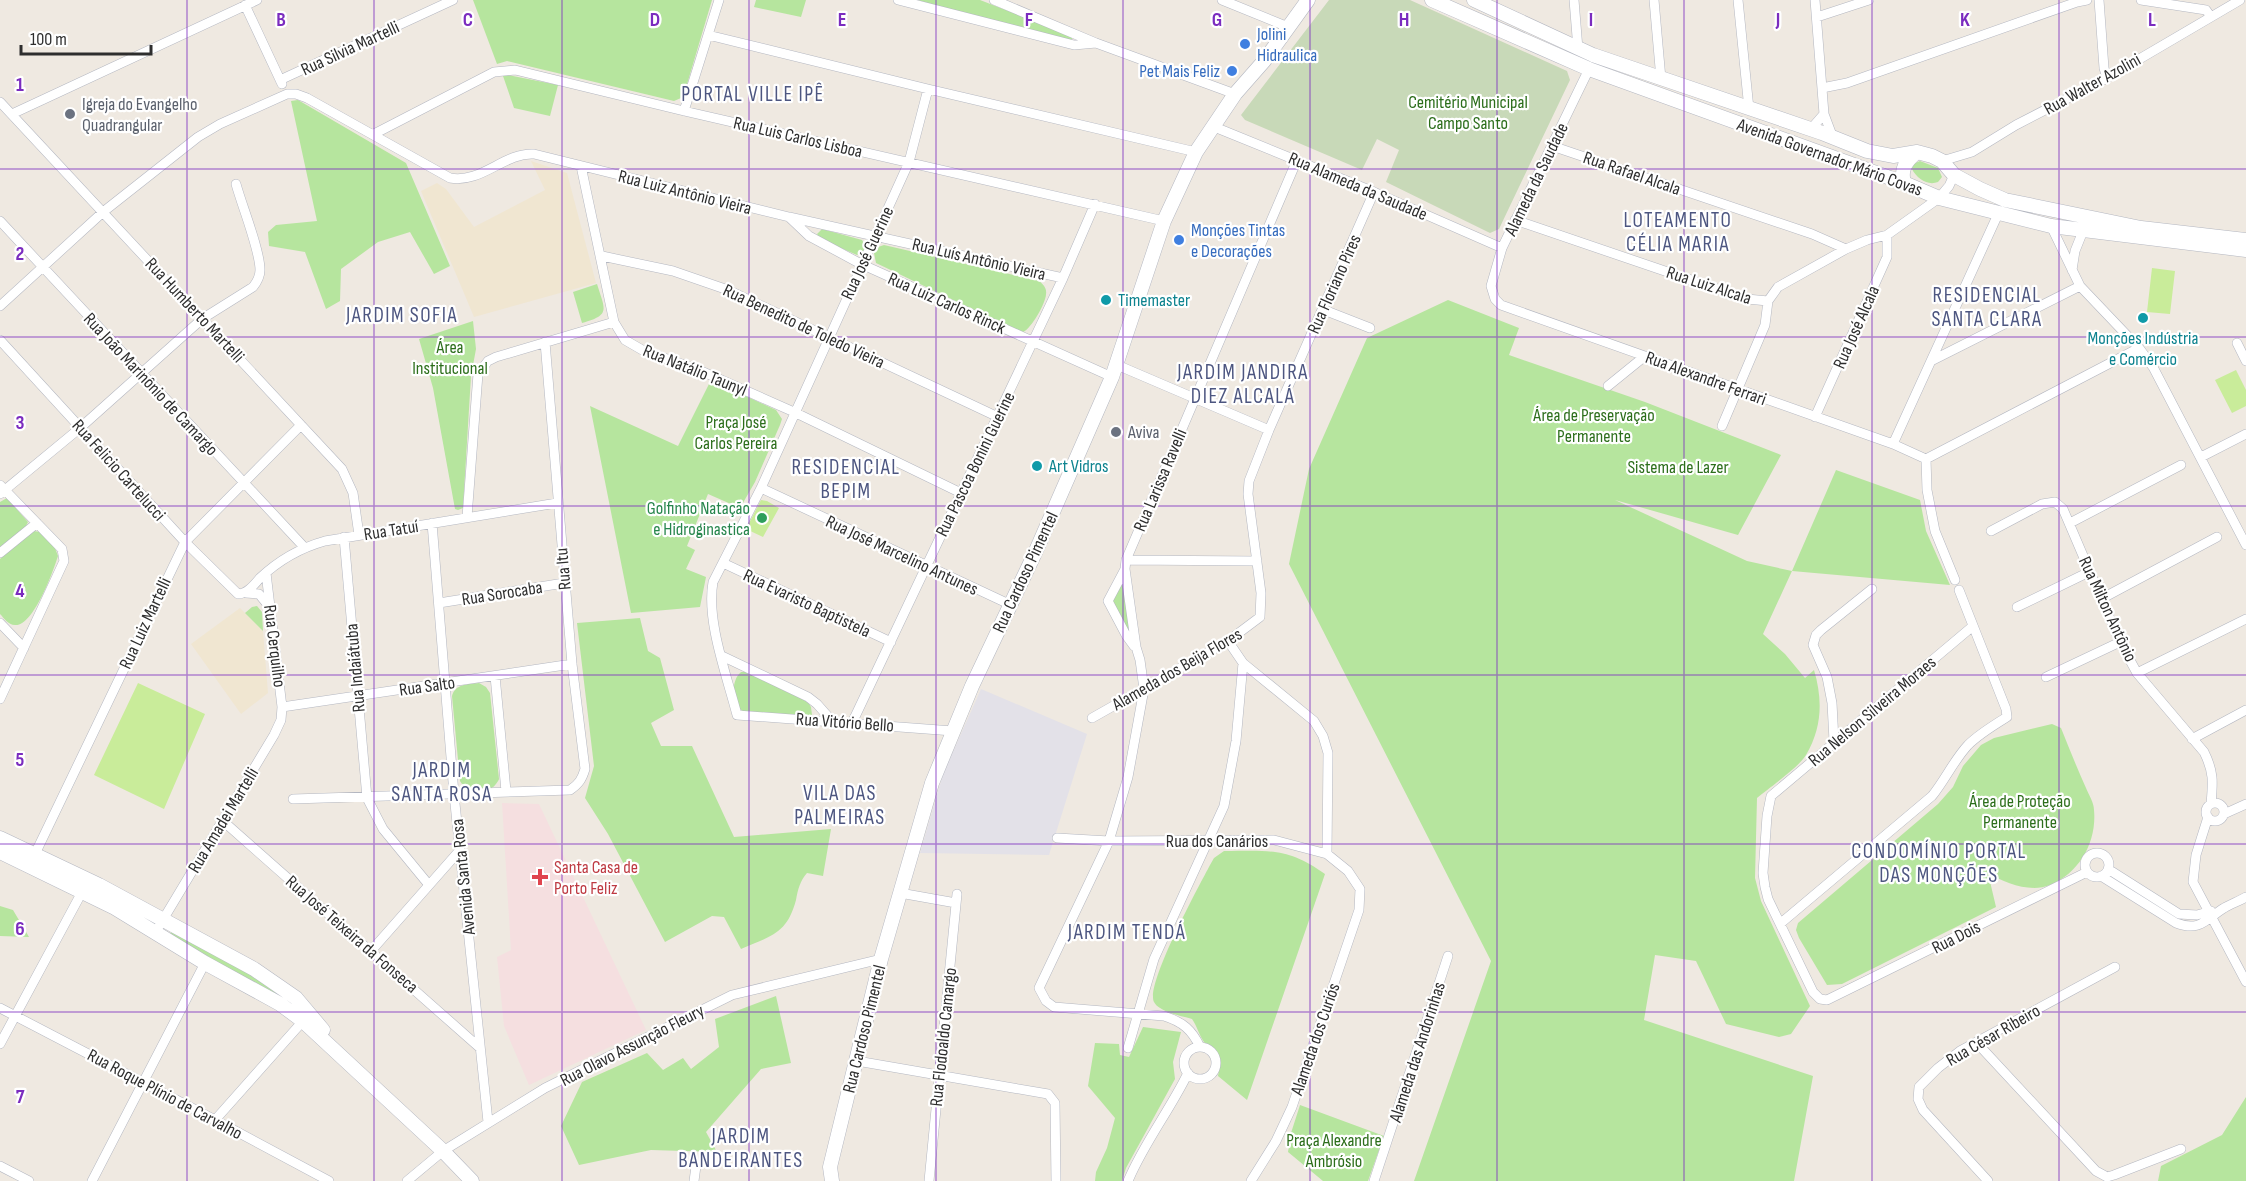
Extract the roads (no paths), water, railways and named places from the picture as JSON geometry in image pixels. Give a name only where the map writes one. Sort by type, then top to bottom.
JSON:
[{"type":"main road","name":"Rua Cardoso Pimentel","points":[[832,1181],[830,1167],[881,959],[932,783],[953,731],[1114,371],[1164,221],[1196,152],[1235,94],[1264,61],[1308,0]]},
{"type":"main road","name":"Avenida Governador Mário Covas","points":[[1432,0],[1589,69],[1904,183],[1939,198],[2051,226],[2246,250]]},
{"type":"main road","name":"Avenida Governador Mário Covas","points":[[1474,0],[1578,49],[1867,151],[1893,156],[1917,152],[1932,156],[1942,161],[1954,175],[1980,189],[2017,202],[2141,228],[2246,240]]},
{"type":"main road","points":[[1904,183],[1904,167],[1917,152]]},
{"type":"main road","points":[[0,838],[99,885],[254,969],[302,1009],[328,1036],[352,1067]]},
{"type":"main road","points":[[0,852],[115,908],[205,963],[280,1004],[302,1009]]},
{"type":"main road","points":[[280,1004],[302,1009],[352,1067],[443,1150],[472,1181]]},
{"type":"street","points":[[12,114],[257,0]]},
{"type":"street","name":"Rua Silvia Martelli","points":[[280,80],[453,0]]},
{"type":"street","points":[[684,111],[719,0]]},
{"type":"street","points":[[898,0],[1074,45],[1096,43]]},
{"type":"street","points":[[994,0],[1096,43],[1235,94]]},
{"type":"street","points":[[1222,0],[1288,27]]},
{"type":"street","points":[[1574,0],[1578,49]]},
{"type":"street","points":[[1654,0],[1661,80]]},
{"type":"street","points":[[1738,0],[1749,109]]},
{"type":"street","points":[[1815,0],[1824,114],[1833,138]]},
{"type":"street","points":[[1817,17],[1869,0]]},
{"type":"street","points":[[1822,88],[1847,83],[2087,0]]},
{"type":"street","points":[[2099,0],[2104,68],[2107,78]]},
{"type":"street","points":[[2141,0],[2206,10],[2211,17]]},
{"type":"street","name":"Rua Walter Azolini","points":[[1942,161],[1972,152],[2016,125],[2107,78],[2240,0]]},
{"type":"street","points":[[0,306],[103,212],[198,137],[220,123],[287,94],[245,5]]},
{"type":"street","points":[[708,35],[1196,152]]},
{"type":"street","name":"Rua Luis Carlos Lisboa","points":[[374,134],[494,72],[515,69],[684,111],[1164,221]]},
{"type":"street","name":"Alameda da Saudade","points":[[1492,292],[1493,276],[1502,248],[1589,69]]},
{"type":"street","name":"Rua José Guerine","points":[[737,715],[712,617],[713,582],[760,488],[909,162],[928,89]]},
{"type":"street","name":"Rua Luiz Antônio Vieira","points":[[287,94],[307,98],[450,178],[460,180],[529,154],[789,217]]},
{"type":"street","name":"Rua Humberto Martelli","points":[[0,102],[342,469],[353,493],[360,535]]},
{"type":"street","points":[[1810,130],[1824,114]]},
{"type":"street","name":"Rua Alameda da Saudade","points":[[1212,126],[1298,160],[1502,248]]},
{"type":"street","name":"Rua Rafael Alcala","points":[[1552,146],[1812,234],[1846,249]]},
{"type":"street","name":"Rua Larissa Ravelli","points":[[1136,647],[1126,635],[1108,601],[1298,160]]},
{"type":"street","name":"Rua Natálio Taunyl","points":[[581,166],[602,256],[614,322],[625,340],[644,351],[699,370],[794,412],[961,493]]},
{"type":"street","points":[[1722,426],[1765,325],[1767,301],[1778,287],[1846,249],[1887,235],[1939,198],[1949,186],[1954,175]]},
{"type":"street","points":[[0,699],[64,561],[62,549],[2,489],[80,428],[202,319],[253,287],[260,271],[236,184]]},
{"type":"street","name":"Rua Floriano Pires","points":[[1260,617],[1261,593],[1248,487],[1269,430],[1374,192]]},
{"type":"street","points":[[1923,211],[1925,192]]},
{"type":"street","name":"Rua Pascoa Bonini Guerine","points":[[852,723],[999,417],[1064,278],[1095,204]]},
{"type":"street","points":[[1893,444],[1999,212]]},
{"type":"street","name":"Rua Luiz Carlos Rinck","points":[[789,217],[809,236],[861,264],[1033,342],[1195,399],[1269,430]]},
{"type":"street","name":"Rua Luís Antônio Vieira","points":[[789,217],[1064,278]]},
{"type":"street","name":"Rua Luiz Alcala","points":[[1515,220],[1747,299],[1767,301]]},
{"type":"street","name":"Rua João Marinônio de Camargo","points":[[0,221],[303,547]]},
{"type":"street","points":[[2051,226],[2080,286],[2139,348],[2153,367],[2242,528],[2246,545]]},
{"type":"street","points":[[2072,270],[2075,251],[2083,231]]},
{"type":"street","name":"Rua José Alcala","points":[[1815,417],[1887,257],[1887,235]]},
{"type":"street","name":"Rua Benedito de Toledo Vieira","points":[[602,256],[697,278],[728,290],[999,417]]},
{"type":"street","points":[[1933,360],[2080,286]]},
{"type":"street","name":"Rua Alexandre Ferrari","points":[[1492,292],[1501,305],[1893,444],[1926,459]]},
{"type":"street","points":[[1323,310],[1370,328]]},
{"type":"street","points":[[467,517],[478,374],[488,361],[496,357],[614,322]]},
{"type":"street","name":"Rua Felicio Cartelucci","points":[[0,340],[184,542],[235,593],[259,594],[270,607]]},
{"type":"street","name":"Rua Itu","points":[[506,791],[570,790],[578,784],[585,769],[564,583],[545,342]]},
{"type":"street","points":[[2237,344],[2246,361]]},
{"type":"street","points":[[1781,923],[1932,796],[1969,744],[2007,717],[2006,709],[1935,531],[1927,490],[1926,459],[2139,348]]},
{"type":"street","points":[[1608,386],[1644,356]]},
{"type":"street","name":"Rua Luiz Martelli","points":[[35,854],[184,542],[301,425]]},
{"type":"street","points":[[2201,457],[2246,434]]},
{"type":"street","points":[[2070,523],[2181,465]]},
{"type":"street","name":"Rua José Marcelino Antunes","points":[[760,488],[1011,605]]},
{"type":"street","name":"Rua Milton Antônio","points":[[1991,531],[2042,504],[2055,502],[2063,509],[2120,642],[2137,673],[2204,752],[2211,765],[2214,780],[2211,804]]},
{"type":"street","name":"Rua Tatuí","points":[[244,594],[266,573],[303,547],[344,537],[557,503]]},
{"type":"street","points":[[0,554],[37,523]]},
{"type":"street","name":"Avenida Santa Rosa","points":[[432,523],[454,794],[488,1122]]},
{"type":"street","name":"Rua Indaiátuba","points":[[344,537],[367,798]]},
{"type":"street","points":[[2102,599],[2217,537]]},
{"type":"street","points":[[1200,1047],[1185,1024],[1177,1020],[1164,1016],[1054,1006],[1041,995],[1039,988],[1109,841],[1128,777],[1144,689],[1125,565],[1257,561]]},
{"type":"street","name":"Rua Evaristo Baptistela","points":[[723,563],[891,642]]},
{"type":"street","points":[[2017,607],[2089,572]]},
{"type":"street","name":"Rua Cerquilho","points":[[266,573],[282,707],[281,720]]},
{"type":"street","name":"Rua Sorocaba","points":[[439,603],[564,583]]},
{"type":"street","points":[[1834,741],[1832,703],[1827,677],[1814,645],[1816,635],[1872,589]]},
{"type":"street","name":"Alameda dos Beija Flores","points":[[1092,718],[1228,641],[1260,617]]},
{"type":"street","points":[[2137,673],[2246,618]]},
{"type":"street","points":[[0,623],[24,648]]},
{"type":"street","name":"Rua Nelson Silveira Moraes","points":[[1781,923],[1768,899],[1763,873],[1767,816],[1772,796],[1834,741],[1973,626]]},
{"type":"street","points":[[1228,641],[1243,663],[1314,721],[1323,736],[1328,753],[1327,854]]},
{"type":"street","points":[[2046,677],[2120,642]]},
{"type":"street","points":[[722,656],[808,697],[832,721]]},
{"type":"street","points":[[1128,1048],[1154,959],[1224,806],[1236,741],[1243,663]]},
{"type":"street","name":"Rua Salto","points":[[282,707],[572,664]]},
{"type":"street","points":[[293,800],[506,791],[495,676]]},
{"type":"street","points":[[2192,739],[2246,710]]},
{"type":"street","name":"Rua Vitório Bello","points":[[737,715],[953,731]]},
{"type":"street","name":"Rua Amadei Martelli","points":[[155,933],[281,720]]},
{"type":"street","points":[[367,798],[383,829],[429,885]]},
{"type":"street","points":[[2224,814],[2221,805],[2216,803],[2211,804],[2206,810],[2208,817],[2196,855],[2193,882],[2246,982]]},
{"type":"street","points":[[2208,817],[2216,821],[2224,814],[2246,804]]},
{"type":"street","name":"Rua José Teixeira da Fonseca","points":[[223,821],[480,1048]]},
{"type":"street","name":"Rua dos Canários","points":[[1057,838],[1109,841],[1274,840],[1327,854],[1347,871],[1359,889]]},
{"type":"street","points":[[371,951],[460,850]]},
{"type":"street","points":[[2153,904],[2108,869],[2106,858],[2101,854],[2094,854],[2086,860],[2087,872],[2091,876],[2101,876],[2153,904],[2180,914],[2209,915],[2246,897]]},
{"type":"street","points":[[2101,876],[2108,869]]},
{"type":"street","name":"Rua Dois","points":[[1781,923],[1813,992],[1823,1000],[1833,999],[2087,872]]},
{"type":"street","name":"Alameda dos Curiós","points":[[1251,1181],[1276,1141],[1292,1107],[1359,910],[1359,889]]},
{"type":"street","points":[[0,1044],[82,891]]},
{"type":"street","name":"Rua Flodoaldo Camargo","points":[[900,893],[957,898],[929,1181]]},
{"type":"street","name":"Alameda das Andorinhas","points":[[1374,1181],[1448,956]]},
{"type":"street","name":"Rua Olavo Assunção Fleury","points":[[407,1181],[443,1150],[545,1089],[732,995],[881,959]]},
{"type":"street","points":[[92,1181],[205,963]]},
{"type":"street","name":"Rua César Ribeiro","points":[[1988,1181],[1923,1110],[1917,1093],[1919,1087],[1960,1051],[2115,967]]},
{"type":"street","name":"Rua Roque Plínio de Carvalho","points":[[0,1008],[328,1181]]},
{"type":"street","points":[[215,1120],[302,1009]]},
{"type":"street","points":[[1977,1043],[2088,1163],[2102,1175],[2114,1175],[2181,1149]]},
{"type":"street","points":[[1200,1047],[1209,1049],[1215,1056],[1215,1070],[1205,1078],[1196,1078],[1188,1073],[1184,1065],[1186,1056],[1192,1049],[1200,1047]]},
{"type":"street","points":[[856,1061],[1048,1094],[1055,1103],[1056,1181]]},
{"type":"street","points":[[1128,1181],[1137,1161],[1188,1073]]},
{"type":"street","points":[[0,1166],[29,1181]]},
{"type":"street","points":[[694,1181],[696,1166]]},
{"type":"place","name":"Jolini Hidraulica","points":[[1245,44]]},
{"type":"place","name":"Pet Mais Feliz","points":[[1232,71]]},
{"type":"place","name":"Igreja do Evangelho Quadrangular","points":[[70,114]]},
{"type":"place","name":"Monções Tintas e Decorações","points":[[1179,240]]},
{"type":"place","name":"Timemaster","points":[[1106,300]]},
{"type":"place","name":"Monções Indústria e Comércio","points":[[2143,318]]},
{"type":"place","name":"Aviva","points":[[1116,432]]},
{"type":"place","name":"Art Vidros","points":[[1037,466]]},
{"type":"place","name":"Golfinho Natação e Hidroginastica","points":[[762,518]]},
{"type":"place","name":"Santa Casa de Porto Feliz","points":[[540,877]]},
{"type":"district","name":"PORTAL VILLE IPÊ","points":[[753,94]]},
{"type":"district","name":"LOTEAMENTO CÉLIA MARIA","points":[[1678,232]]},
{"type":"district","name":"RESIDENCIAL SANTA CLARA","points":[[1987,307]]},
{"type":"district","name":"JARDIM SOFIA","points":[[402,315]]},
{"type":"district","name":"JARDIM JANDIRA DIEZ ALCALÁ","points":[[1243,384]]},
{"type":"district","name":"RESIDENCIAL BEPIM","points":[[846,479]]},
{"type":"district","name":"JARDIM SANTA ROSA","points":[[442,782]]},
{"type":"district","name":"VILA DAS PALMEIRAS","points":[[840,805]]},
{"type":"district","name":"CONDOMÍNIO PORTAL DAS MONÇÕES","points":[[1939,863]]},
{"type":"district","name":"JARDIM TENDÁ","points":[[1127,932]]},
{"type":"district","name":"JARDIM BANDEIRANTES","points":[[741,1148]]},
{"type":"park label","name":"Cemitério Municipal Campo Santo","points":[[1468,112]]},
{"type":"park label","name":"Área Institucional","points":[[450,357]]},
{"type":"park label","name":"Área de Preservação Permanente","points":[[1594,425]]},
{"type":"park label","name":"Praça José Carlos Pereira","points":[[736,432]]},
{"type":"park label","name":"Sistema de Lazer","points":[[1678,467]]},
{"type":"park label","name":"Área de Proteção Permanente","points":[[2020,811]]},
{"type":"park label","name":"Praça Alexandre Ambrósio","points":[[1334,1150]]}]
